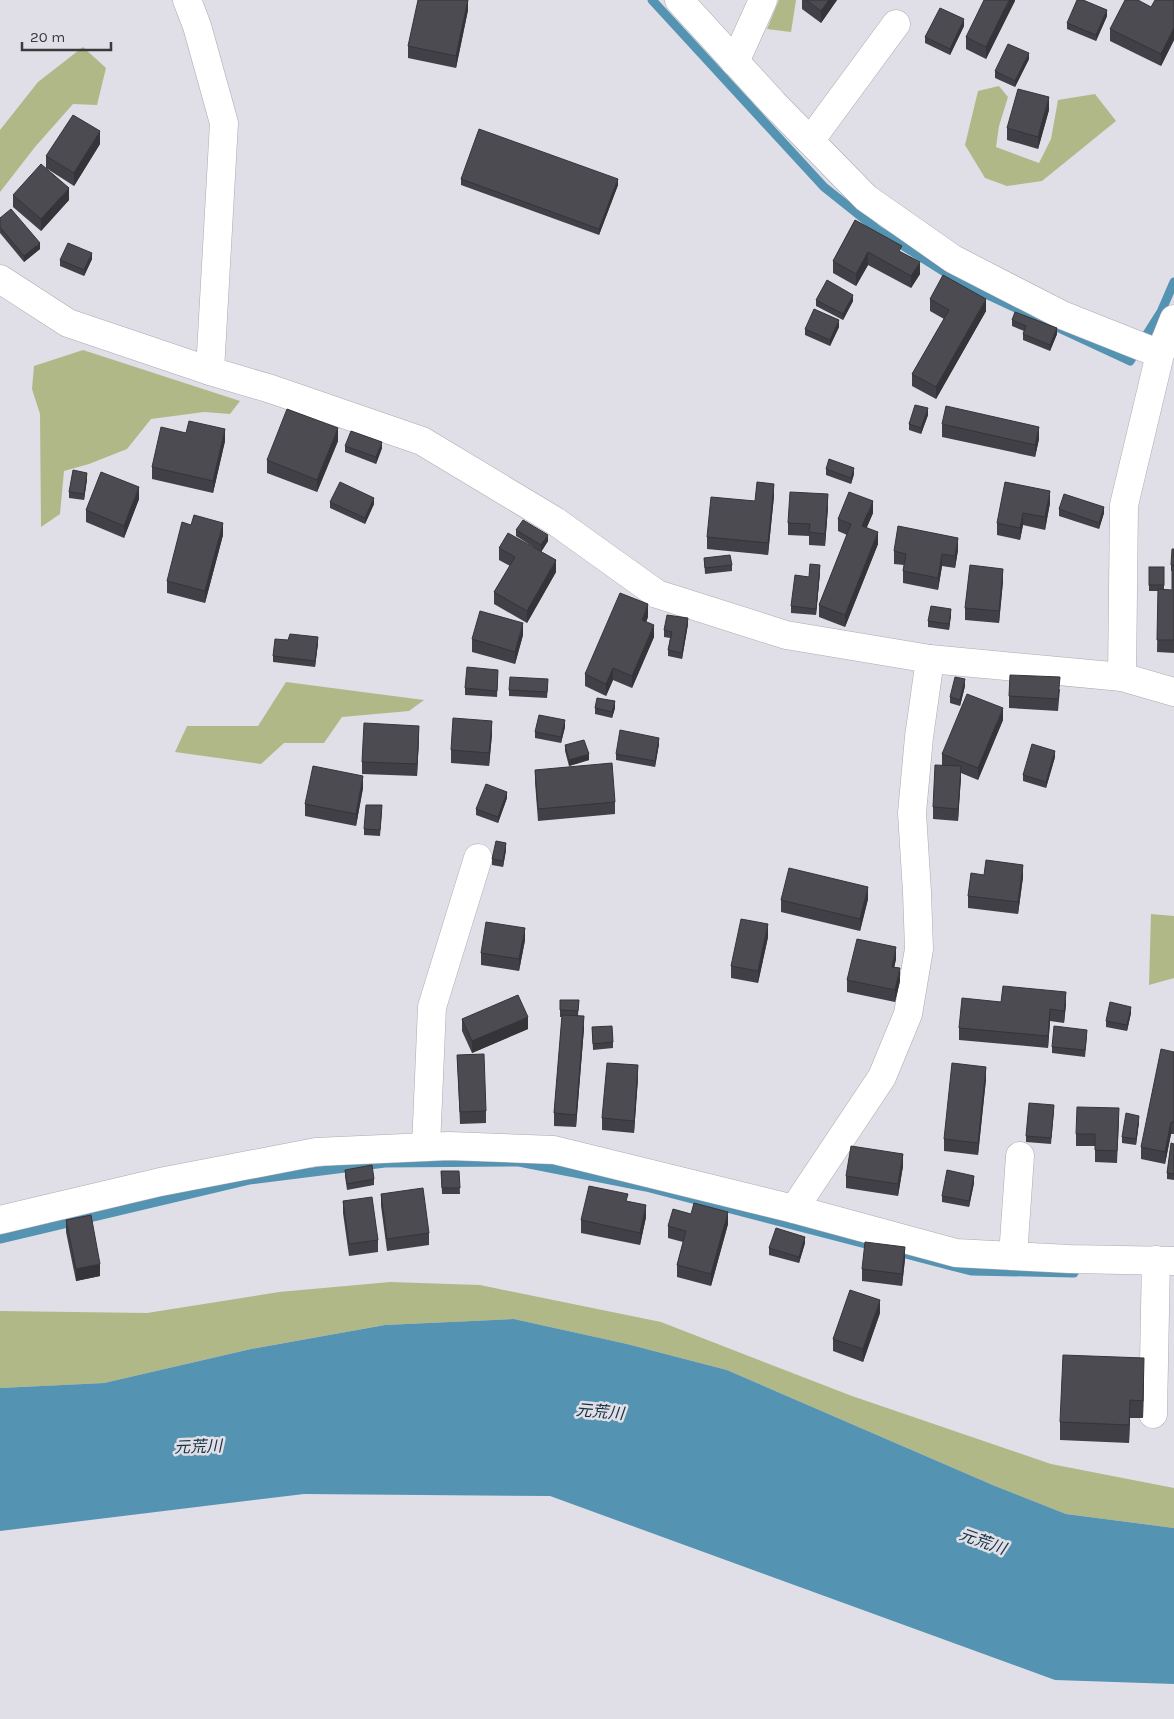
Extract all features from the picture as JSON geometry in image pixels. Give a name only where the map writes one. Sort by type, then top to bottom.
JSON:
[{"type":"street","points":[[187,0],[224,124],[210,370]]},
{"type":"street","points":[[678,0],[866,198],[954,259],[1062,315],[1160,354]]},
{"type":"street","points":[[735,62],[763,0]]},
{"type":"street","points":[[810,141],[896,24]]},
{"type":"street","points":[[0,279],[68,323],[271,389],[422,441],[555,521],[657,594],[786,636],[930,659],[1122,677],[1174,692]]},
{"type":"street","points":[[1122,677],[1124,505],[1160,354],[1174,319]]},
{"type":"street","points":[[794,1209],[882,1077],[908,1014],[919,949],[912,813],[919,737],[930,659]]},
{"type":"street","points":[[426,1147],[432,1007],[478,858]]},
{"type":"street","points":[[0,1220],[160,1182],[316,1152],[448,1146],[554,1150],[794,1209],[956,1253],[1165,1261],[1153,1414]]},
{"type":"street","points":[[1013,1256],[1020,1156]]},
{"type":"green space","points":[[779,0],[796,0],[791,32],[767,29]]},
{"type":"green space","points":[[83,47],[106,68],[97,105],[73,104],[35,147],[0,192],[0,130],[38,82]]},
{"type":"green space","points":[[999,86],[1008,97],[999,126],[996,147],[1039,163],[1051,139],[1058,100],[1095,94],[1116,121],[1042,181],[1007,186],[985,178],[965,145],[978,91]]},
{"type":"green space","points":[[83,350],[240,401],[230,414],[204,412],[151,419],[127,449],[89,464],[64,471],[60,514],[41,527],[40,414],[32,389],[34,366]]},
{"type":"green space","points":[[286,682],[424,700],[409,711],[342,717],[324,743],[284,743],[261,764],[175,752],[187,726],[258,726]]},
{"type":"green space","points":[[1151,914],[1174,916],[1174,978],[1149,985]]},
{"type":"green space","points":[[390,1282],[480,1285],[661,1322],[852,1396],[1051,1464],[1174,1488],[1174,1528],[1066,1514],[995,1486],[727,1370],[627,1344],[514,1319],[385,1325],[251,1349],[104,1383],[0,1388],[0,1311],[147,1313],[279,1292]]},
{"type":"water","name":"元荒川","points":[[514,1319],[627,1344],[727,1370],[995,1486],[1066,1514],[1174,1528],[1174,1684],[1055,1680],[550,1496],[304,1494],[0,1531],[0,1388],[104,1383],[251,1349],[385,1325]]},
{"type":"building","points":[[418,0],[468,0],[456,56],[408,46]]},
{"type":"building","points":[[806,0],[829,0],[821,11]]},
{"type":"building","points":[[984,0],[1009,0],[986,47],[966,37]]},
{"type":"building","points":[[1077,0],[1083,0],[1107,10],[1096,35],[1067,23]]},
{"type":"building","points":[[1125,0],[1138,0],[1151,7],[1155,0],[1174,0],[1174,28],[1161,54],[1110,29]]},
{"type":"building","points":[[940,8],[964,19],[950,49],[925,37]]},
{"type":"building","points":[[1008,44],[1029,53],[1015,81],[995,71]]},
{"type":"building","points":[[1018,89],[1049,97],[1038,137],[1007,128]]},
{"type":"building","points":[[73,115],[100,131],[74,173],[46,156]]},
{"type":"building","points":[[479,129],[618,179],[599,229],[461,179]]},
{"type":"building","points":[[41,164],[69,188],[41,219],[13,195]]},
{"type":"building","points":[[11,209],[40,243],[24,256],[0,227],[0,218]]},
{"type":"building","points":[[855,220],[902,246],[899,251],[920,262],[911,276],[868,252],[856,274],[833,261]]},
{"type":"building","points":[[68,243],[92,253],[84,270],[60,260]]},
{"type":"building","points":[[943,275],[986,299],[936,387],[912,374],[949,310],[930,299]]},
{"type":"building","points":[[827,280],[853,295],[843,314],[816,300]]},
{"type":"building","points":[[814,309],[839,320],[830,340],[805,329]]},
{"type":"building","points":[[1015,312],[1057,328],[1050,345],[1023,334],[1026,326],[1012,320]]},
{"type":"building","points":[[915,405],[928,408],[921,428],[909,424]]},
{"type":"building","points":[[946,406],[1039,427],[1035,445],[942,424]]},
{"type":"building","points":[[287,409],[338,428],[317,480],[267,460]]},
{"type":"building","points":[[189,421],[225,429],[213,481],[152,467],[161,427],[186,433]]},
{"type":"building","points":[[351,431],[382,442],[376,457],[345,446]]},
{"type":"building","points":[[829,459],[854,468],[851,478],[826,469]]},
{"type":"building","points":[[73,470],[87,473],[84,494],[69,492]]},
{"type":"building","points":[[101,472],[139,487],[124,526],[86,510]]},
{"type":"building","points":[[340,482],[374,498],[365,518],[330,502]]},
{"type":"building","points":[[757,482],[774,484],[768,543],[707,537],[711,497],[755,501]]},
{"type":"building","points":[[1005,482],[1050,491],[1045,517],[1023,513],[1020,528],[997,523]]},
{"type":"building","points":[[790,492],[828,494],[825,534],[809,532],[810,524],[788,523]]},
{"type":"building","points":[[849,492],[873,501],[862,526],[878,532],[845,615],[819,605],[851,524],[838,519]]},
{"type":"building","points":[[1064,494],[1104,507],[1099,523],[1059,509]]},
{"type":"building","points":[[194,515],[223,523],[205,591],[167,581],[182,522],[191,525]]},
{"type":"building","points":[[523,520],[548,535],[541,545],[516,530]]},
{"type":"building","points":[[898,526],[958,538],[955,556],[942,554],[938,578],[903,571],[906,554],[894,551]]},
{"type":"building","points":[[508,533],[556,560],[527,611],[494,592],[515,557],[499,548]]},
{"type":"building","points":[[1172,549],[1174,549],[1174,565],[1171,565]]},
{"type":"building","points":[[730,555],[732,565],[705,568],[704,558]]},
{"type":"building","points":[[810,564],[820,565],[816,609],[791,606],[795,575],[809,577]]},
{"type":"building","points":[[970,565],[1003,569],[999,611],[965,608]]},
{"type":"building","points":[[1172,566],[1174,566],[1174,640],[1157,640],[1158,589],[1172,590]]},
{"type":"building","points":[[1149,567],[1164,567],[1164,585],[1149,585]]},
{"type":"building","points":[[620,593],[648,604],[642,620],[654,625],[632,676],[613,668],[606,684],[585,674]]},
{"type":"building","points":[[931,606],[951,609],[949,624],[928,621]]},
{"type":"building","points":[[480,611],[523,623],[515,652],[472,639]]},
{"type":"building","points":[[667,615],[688,618],[682,653],[668,650],[672,632],[664,630]]},
{"type":"building","points":[[290,634],[318,637],[315,661],[273,656],[275,639],[288,640]]},
{"type":"building","points":[[467,667],[498,670],[497,691],[465,688]]},
{"type":"building","points":[[1010,675],[1060,677],[1058,699],[1009,696]]},
{"type":"building","points":[[510,677],[548,679],[547,692],[509,690]]},
{"type":"building","points":[[955,677],[965,679],[960,700],[950,697]]},
{"type":"building","points":[[967,694],[1003,708],[978,768],[942,754]]},
{"type":"building","points":[[597,698],[615,701],[612,712],[595,708]]},
{"type":"building","points":[[539,715],[565,720],[561,737],[535,732]]},
{"type":"building","points":[[453,718],[492,721],[489,753],[451,750]]},
{"type":"building","points":[[364,723],[419,726],[417,764],[362,762]]},
{"type":"building","points":[[620,730],[659,738],[655,761],[616,754]]},
{"type":"building","points":[[584,740],[589,754],[569,760],[565,745]]},
{"type":"building","points":[[1032,744],[1055,751],[1046,782],[1023,775]]},
{"type":"building","points":[[612,763],[615,802],[538,809],[535,770]]},
{"type":"building","points":[[935,765],[961,766],[958,809],[933,807]]},
{"type":"building","points":[[313,766],[363,776],[356,814],[305,804]]},
{"type":"building","points":[[486,784],[507,792],[498,817],[476,809]]},
{"type":"building","points":[[366,805],[382,805],[380,830],[364,829]]},
{"type":"building","points":[[496,841],[506,843],[503,861],[492,859]]},
{"type":"building","points":[[986,860],[1023,865],[1018,902],[968,896],[971,873],[984,875]]},
{"type":"building","points":[[789,868],[868,887],[860,919],[781,900]]},
{"type":"building","points":[[741,919],[768,924],[758,971],[731,966]]},
{"type":"building","points":[[486,922],[525,928],[519,959],[481,953]]},
{"type":"building","points":[[857,939],[896,947],[892,967],[900,968],[895,990],[847,980]]},
{"type":"building","points":[[1003,986],[1066,992],[1064,1011],[1050,1009],[1048,1036],[959,1028],[962,998],[1001,1002]]},
{"type":"building","points":[[518,995],[528,1017],[472,1041],[462,1019]]},
{"type":"building","points":[[560,1000],[579,1000],[578,1011],[560,1010]]},
{"type":"building","points":[[1110,1002],[1131,1007],[1127,1025],[1106,1021]]},
{"type":"building","points":[[562,1015],[584,1016],[576,1115],[554,1113]]},
{"type":"building","points":[[612,1026],[613,1042],[593,1044],[592,1027]]},
{"type":"building","points":[[1054,1026],[1087,1030],[1085,1050],[1052,1047]]},
{"type":"building","points":[[1161,1049],[1174,1052],[1174,1122],[1171,1122],[1165,1152],[1141,1147]]},
{"type":"building","points":[[484,1054],[486,1111],[460,1112],[457,1055]]},
{"type":"building","points":[[607,1063],[638,1065],[634,1121],[602,1118]]},
{"type":"building","points":[[952,1063],[986,1067],[978,1143],[944,1139]]},
{"type":"building","points":[[1029,1103],[1054,1105],[1051,1138],[1026,1136]]},
{"type":"building","points":[[1077,1107],[1119,1108],[1117,1151],[1095,1150],[1095,1134],[1076,1134]]},
{"type":"building","points":[[1126,1113],[1139,1116],[1136,1139],[1122,1137]]},
{"type":"building","points":[[1171,1143],[1174,1144],[1174,1174],[1167,1173]]},
{"type":"building","points":[[851,1146],[903,1154],[898,1184],[846,1176]]},
{"type":"building","points":[[372,1165],[374,1179],[347,1184],[345,1170]]},
{"type":"building","points":[[947,1170],[974,1176],[969,1201],[942,1196]]},
{"type":"building","points":[[441,1171],[459,1171],[460,1188],[442,1188]]},
{"type":"building","points":[[589,1186],[628,1194],[626,1201],[646,1205],[640,1233],[581,1220]]},
{"type":"building","points":[[423,1188],[429,1233],[387,1239],[381,1194]]},
{"type":"building","points":[[372,1197],[378,1240],[349,1244],[343,1201]]},
{"type":"building","points":[[694,1203],[728,1212],[711,1274],[677,1265],[686,1231],[668,1226],[673,1209],[691,1214]]},
{"type":"building","points":[[91,1215],[100,1264],[76,1269],[66,1220]]},
{"type":"building","points":[[776,1228],[805,1237],[799,1257],[769,1248]]},
{"type":"building","points":[[865,1242],[905,1247],[902,1274],[862,1269]]},
{"type":"building","points":[[850,1290],[880,1300],[863,1349],[833,1339]]},
{"type":"building","points":[[1063,1355],[1144,1358],[1143,1401],[1130,1400],[1129,1425],[1060,1422]]},
{"type":"waterway","points":[[652,0],[824,187],[878,230],[962,283],[1130,361],[1161,312],[1174,282]]},
{"type":"waterway","points":[[0,1239],[249,1180],[385,1163],[519,1162],[646,1187],[877,1247]]},
{"type":"waterway","points":[[894,1251],[971,1271],[1074,1273]]}]
